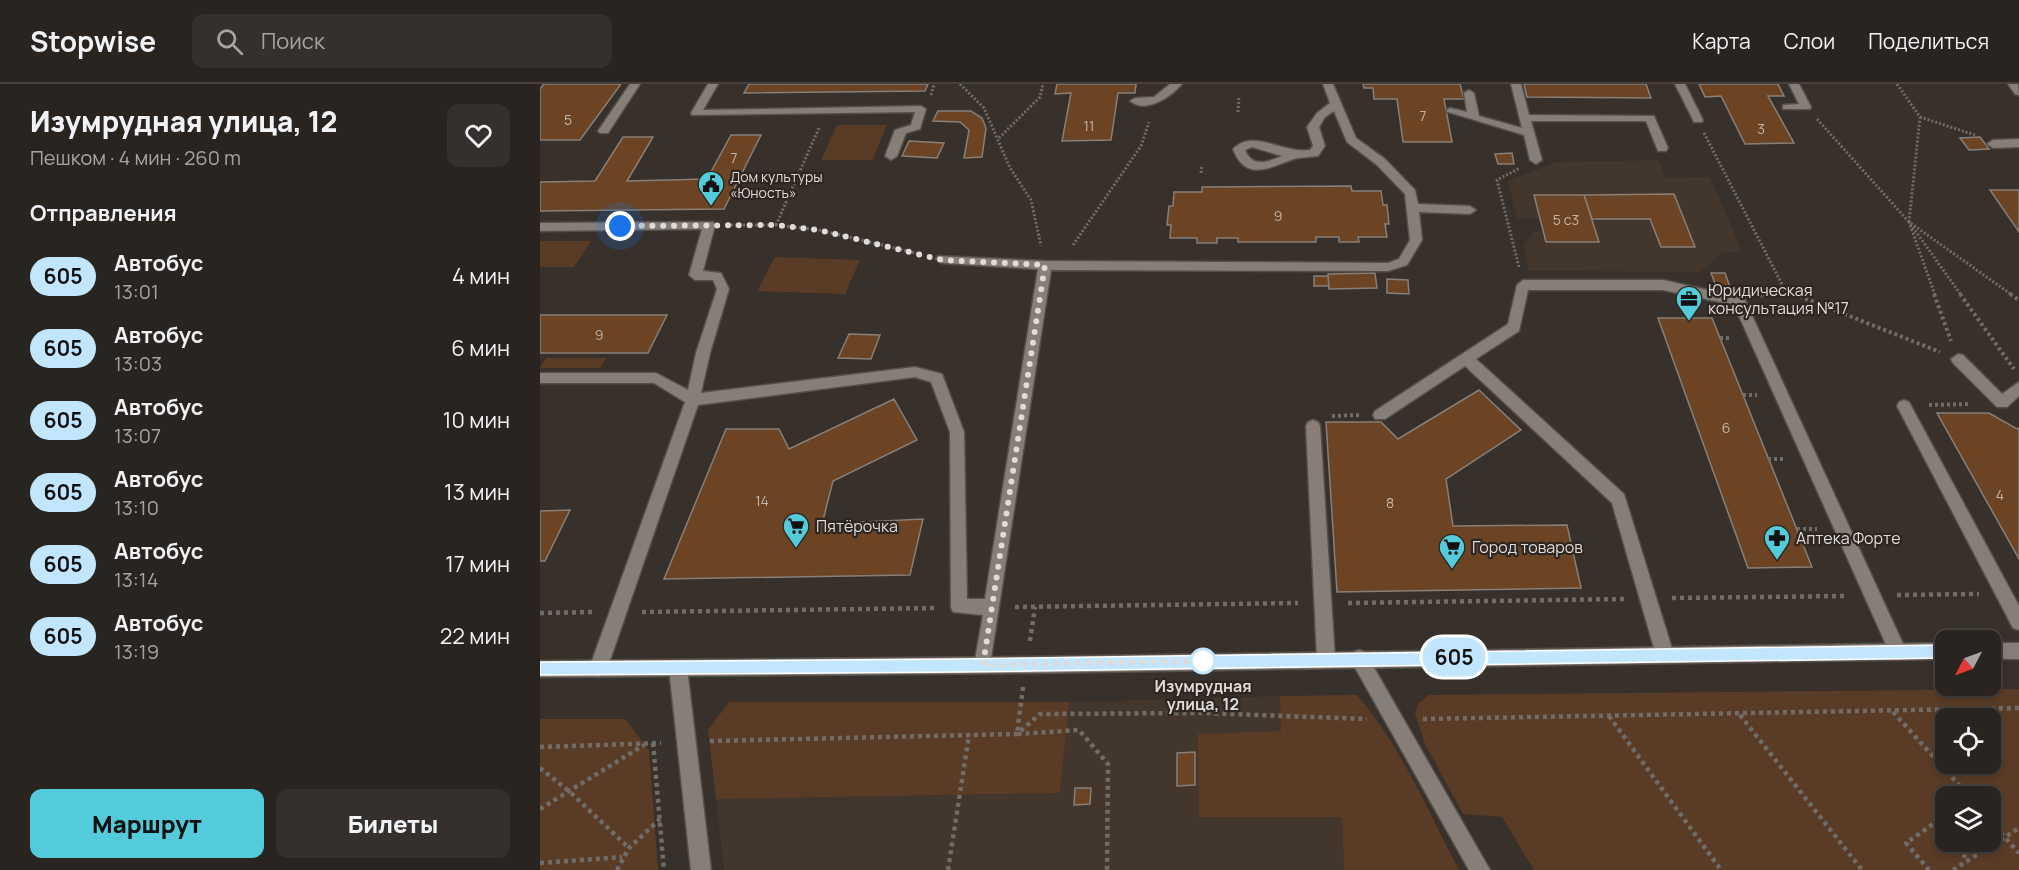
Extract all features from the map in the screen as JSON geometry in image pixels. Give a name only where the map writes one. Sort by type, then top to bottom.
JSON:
[{"type":"street","points":[[604,131],[635,84]]},
{"type":"street","points":[[713,84],[696,114],[921,109],[915,127],[901,130],[891,156]]},
{"type":"street","points":[[1135,100],[1157,100],[1177,84]]},
{"type":"street","points":[[942,260],[1052,265],[1388,267],[1403,262],[1416,240],[1411,193],[1381,162],[1351,140],[1328,84]]},
{"type":"street","points":[[1516,84],[1536,160]]},
{"type":"street","points":[[1680,84],[1698,120]]},
{"type":"street","points":[[1787,107],[1806,107],[1794,84]]},
{"type":"street","points":[[2013,84],[2019,92]]},
{"type":"street","points":[[1468,93],[1474,118]]},
{"type":"street","points":[[1293,155],[1314,153],[1319,146],[1313,127],[1321,115],[1336,104]]},
{"type":"street","points":[[1450,111],[1529,133]]},
{"type":"street","points":[[1525,118],[1650,118],[1662,148]]},
{"type":"street","points":[[1997,144],[2019,143]]},
{"type":"street","points":[[1412,208],[1470,210]]},
{"type":"street","points":[[540,227],[710,225],[696,275],[717,276],[723,289],[703,353],[693,399],[598,669]]},
{"type":"street","points":[[983,665],[1052,265]]},
{"type":"street","points":[[1380,415],[1514,327],[1523,285],[1663,285],[1739,301],[1898,652]]},
{"type":"street","points":[[1467,359],[1619,499],[1665,655]]},
{"type":"street","points":[[1958,359],[2002,403],[2019,388]]},
{"type":"street","points":[[540,378],[656,378],[693,399],[915,372],[937,378],[957,432],[959,608],[992,607]]},
{"type":"street","points":[[1905,406],[2019,622]]},
{"type":"street","points":[[1313,426],[1326,659]]},
{"type":"street","points":[[540,669],[1935,651]]},
{"type":"street","points":[[2001,651],[2019,651]]},
{"type":"street","points":[[1359,658],[1480,870]]},
{"type":"street","points":[[678,668],[701,870]]},
{"type":"path","points":[[960,84],[984,108],[999,138],[1010,168],[1031,200],[1052,265]]},
{"type":"path","points":[[999,138],[1040,97],[1043,84]]},
{"type":"path","points":[[1897,84],[1920,117],[1997,144]]},
{"type":"path","points":[[1238,112],[1239,97]]},
{"type":"path","points":[[1052,265],[1141,146],[1157,100]]},
{"type":"path","points":[[1806,107],[1909,222],[2019,376]]},
{"type":"path","points":[[776,225],[827,111]]},
{"type":"path","points":[[1920,117],[1909,222],[1958,359]]},
{"type":"path","points":[[1698,120],[1785,290],[1958,359]]},
{"type":"path","points":[[1523,285],[1497,180],[1536,160]]},
{"type":"path","points":[[1201,173],[1202,166]]},
{"type":"path","points":[[1909,222],[2019,300]]},
{"type":"path","points":[[710,225],[776,225],[819,230],[942,260]]},
{"type":"path","points":[[1905,406],[2002,403]]},
{"type":"path","points":[[1313,426],[1314,416],[1380,415]]},
{"type":"path","points":[[992,607],[2004,594]]},
{"type":"path","points":[[540,613],[959,608]]},
{"type":"path","points":[[1017,734],[1040,714],[1203,713],[1394,720],[2019,708]]},
{"type":"path","points":[[1893,712],[1960,786]]},
{"type":"path","points":[[1739,714],[1862,870]]},
{"type":"path","points":[[1608,716],[1721,870]]},
{"type":"path","points":[[540,747],[687,741],[1017,734],[1080,730],[1108,764],[1107,870]]},
{"type":"path","points":[[948,870],[969,735]]},
{"type":"path","points":[[540,809],[646,743]]},
{"type":"path","points":[[653,743],[664,870]]},
{"type":"path","points":[[540,768],[570,792],[629,848]]},
{"type":"path","points":[[617,870],[622,857],[629,848],[660,819]]},
{"type":"path","points":[[1929,870],[1906,843],[1935,823]]},
{"type":"path","points":[[1953,870],[2019,828]]},
{"type":"path","points":[[2001,834],[2019,853]]},
{"type":"path","points":[[1961,852],[1968,860]]},
{"type":"path","points":[[540,863],[622,857]]},
{"type":"shaded area","points":[[837,125],[887,125],[872,160],[821,160]]},
{"type":"shaded area","points":[[1658,160],[1666,178],[1710,177],[1742,251],[1722,253],[1700,272],[1529,271],[1523,245],[1534,232],[1543,231],[1539,218],[1517,218],[1508,181],[1557,162]]},
{"type":"shaded area","points":[[540,241],[591,241],[574,267],[540,267]]},
{"type":"shaded area","points":[[775,257],[860,260],[845,294],[757,291]]},
{"type":"shaded area","points":[[546,358],[606,358],[600,368],[540,368]]},
{"type":"shaded area","points":[[2001,689],[2019,689],[2019,870],[1534,870],[1502,817],[1463,814],[1425,744],[1415,713],[1418,704],[1429,695],[1935,690],[1935,696],[2001,696]]},
{"type":"shaded area","points":[[1357,695],[1400,757],[1459,870],[1344,870],[1342,817],[1199,817],[1198,734],[1281,731],[1280,696]]},
{"type":"shaded area","points":[[1280,696],[1281,731],[1199,816],[1342,817],[1344,870],[724,870],[716,799],[1060,793],[1069,702]]},
{"type":"shaded area","points":[[729,702],[1069,702],[1060,793],[716,799],[708,730]]},
{"type":"shaded area","points":[[540,719],[625,719],[649,750],[658,870],[540,870]]},
{"type":"building","points":[[544,84],[621,84],[580,140],[540,140],[540,89]]},
{"type":"building","points":[[749,84],[928,84],[925,91],[744,93]]},
{"type":"building","points":[[1057,84],[1136,84],[1135,93],[1118,93],[1111,140],[1062,141],[1071,93],[1055,94]]},
{"type":"building","points":[[1363,84],[1460,84],[1464,99],[1444,99],[1452,142],[1403,142],[1397,99],[1374,99],[1373,88],[1364,88]]},
{"type":"building","points":[[1524,84],[1646,84],[1651,98],[1527,97]]},
{"type":"building","points":[[1699,84],[1778,84],[1784,96],[1768,96],[1794,143],[1745,144],[1721,96],[1705,97]]},
{"type":"building","points":[[938,111],[971,111],[982,118],[986,128],[982,157],[964,158],[969,130],[960,122],[933,121]]},
{"type":"building","points":[[731,135],[761,135],[724,209],[540,211],[540,182],[595,181],[623,137],[653,137],[627,181],[707,179]]},
{"type":"building","points":[[1980,137],[1989,149],[1969,150],[1960,138]]},
{"type":"building","points":[[909,141],[944,143],[937,158],[902,156]]},
{"type":"building","points":[[1512,153],[1514,164],[1498,164],[1495,154]]},
{"type":"building","points":[[1351,186],[1352,191],[1381,191],[1383,205],[1387,205],[1389,224],[1385,224],[1387,237],[1358,237],[1359,242],[1339,242],[1339,237],[1316,237],[1316,242],[1238,242],[1238,238],[1217,238],[1217,243],[1197,243],[1197,238],[1170,238],[1171,225],[1167,225],[1169,206],[1173,206],[1174,192],[1202,192],[1202,187]]},
{"type":"building","points":[[1990,190],[2019,190],[2019,232]]},
{"type":"building","points":[[1674,194],[1695,247],[1661,247],[1650,219],[1592,219],[1584,195]]},
{"type":"building","points":[[1534,195],[1584,195],[1599,242],[1546,242]]},
{"type":"building","points":[[1375,273],[1377,288],[1329,289],[1328,274]]},
{"type":"building","points":[[1711,273],[1725,273],[1730,287],[1716,286]]},
{"type":"building","points":[[1314,276],[1328,276],[1329,286],[1314,286]]},
{"type":"building","points":[[1387,279],[1408,280],[1409,294],[1387,293]]},
{"type":"building","points":[[540,315],[667,315],[648,353],[540,353]]},
{"type":"building","points":[[1658,318],[1712,318],[1812,567],[1748,568]]},
{"type":"building","points":[[849,334],[880,335],[871,359],[838,358]]},
{"type":"building","points":[[1479,390],[1521,430],[1446,479],[1453,526],[1567,525],[1581,588],[1337,592],[1326,422],[1381,422],[1398,439]]},
{"type":"building","points":[[894,399],[917,440],[833,481],[822,524],[923,519],[910,575],[664,579],[726,429],[779,429],[789,449]]},
{"type":"building","points":[[1937,413],[1989,413],[2019,428],[2019,559]]},
{"type":"building","points":[[570,510],[545,561],[540,561],[540,511]]},
{"type":"building","points":[[1195,752],[1195,785],[1177,786],[1177,753]]},
{"type":"building","points":[[1075,788],[1091,788],[1090,804],[1074,805]]},
{"type":"bus line","name":"605","points":[[540,669],[960,666],[1342,658],[1935,651]]},
{"type":"place","name":"Дом культуры «Юность»","points":[[711,207]]},
{"type":"place","name":"Юридическая консультация №17","points":[[1689,322]]},
{"type":"place","name":"Пятёрочка","points":[[796,549]]},
{"type":"place","name":"Аптека Форте","points":[[1777,561]]},
{"type":"place","name":"Город товаров","points":[[1452,570]]},
{"type":"place","name":"Изумрудная улица, 12","points":[[1203,661]]},
{"type":"route","points":[[620,226],[776,225],[819,230],[942,260],[1045,265],[983,665],[1207,661],[1203,661]]}]
